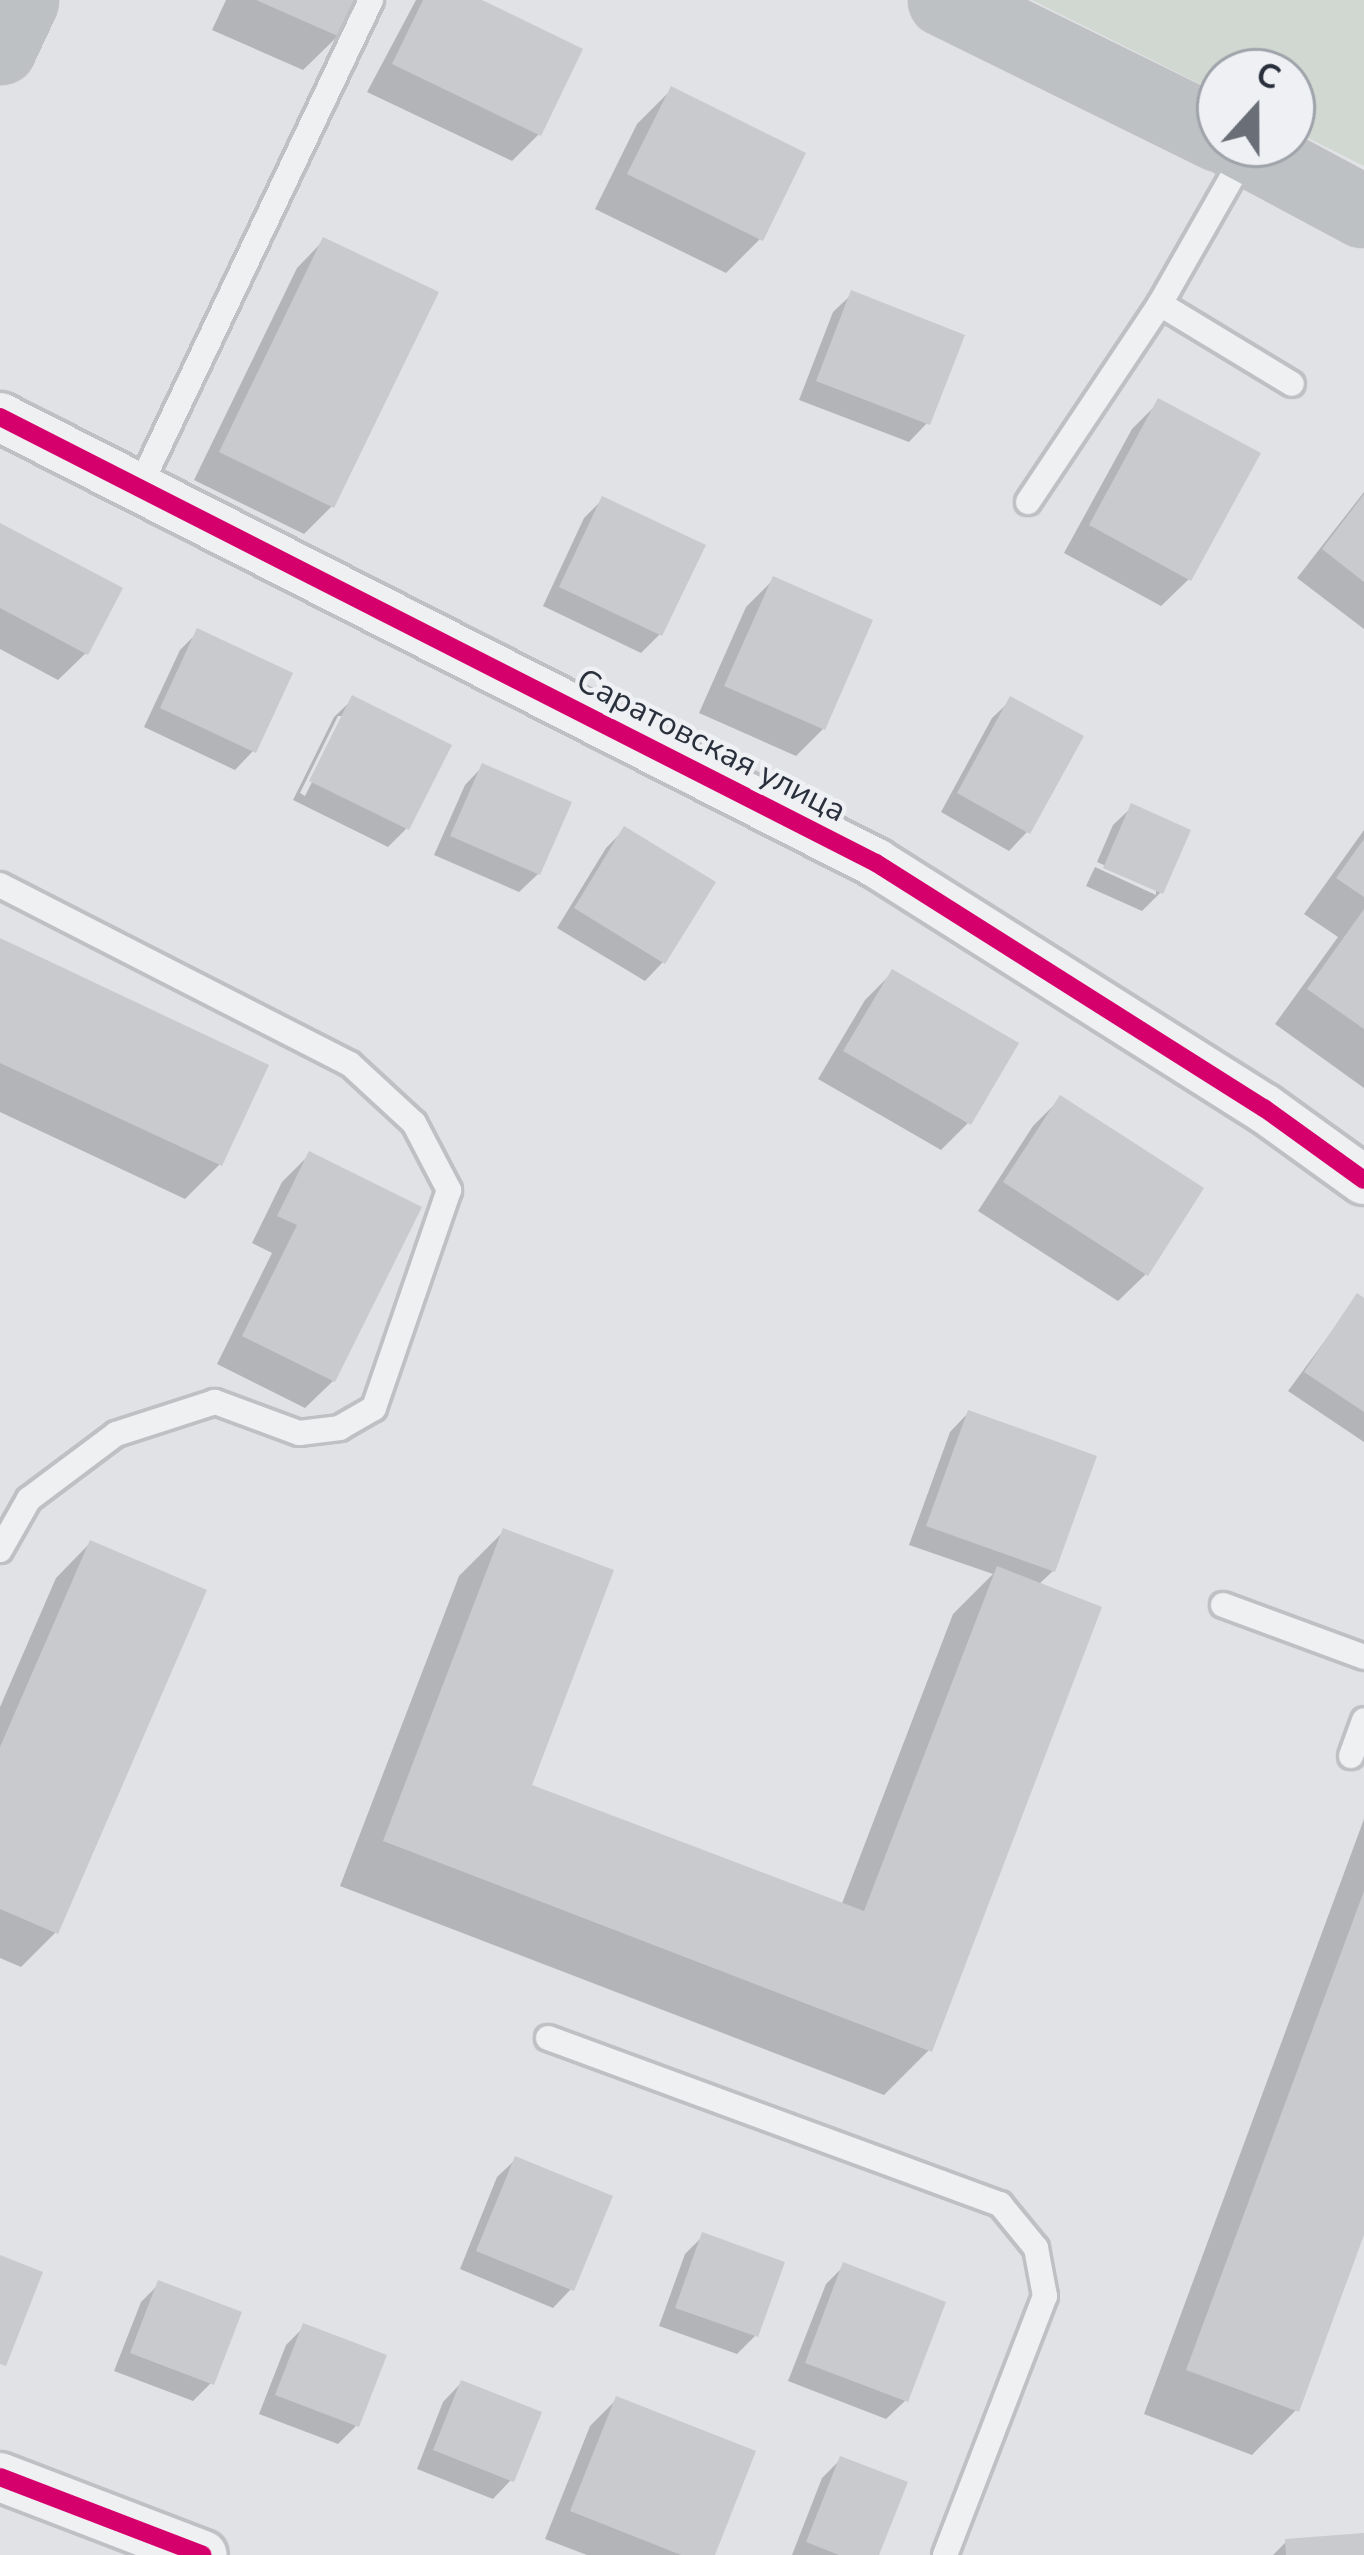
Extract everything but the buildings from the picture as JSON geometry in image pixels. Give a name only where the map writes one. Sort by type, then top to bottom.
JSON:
[{"type":"main road","points":[[0,49],[22,0]]},
{"type":"main road","points":[[944,0],[1196,124]]},
{"type":"main road","points":[[1282,168],[1364,212]]},
{"type":"street","name":"Саратовская улица","points":[[0,417],[876,863],[1264,1108],[1364,1180]]},
{"type":"street","points":[[0,2477],[203,2555]]},
{"type":"lane","points":[[139,488],[370,0]]},
{"type":"lane","points":[[1028,502],[1160,304],[1223,168]]},
{"type":"lane","points":[[1160,304],[1292,384]]},
{"type":"lane","points":[[0,885],[350,1064],[414,1123],[448,1190],[374,1408],[340,1428],[299,1433],[215,1402],[116,1434],[28,1499],[0,1550]]},
{"type":"lane","points":[[1223,1605],[1364,1657]]},
{"type":"lane","points":[[1351,1756],[1364,1720]]},
{"type":"lane","points":[[548,2038],[1000,2204],[1036,2248],[1045,2296],[945,2555]]},
{"type":"shaded area","points":[[1032,0],[1364,0],[1364,166],[1316,142],[1316,48],[1196,48],[1196,82]]},
{"type":"cycle path","points":[[0,417],[876,863],[1264,1108],[1364,1180]]},
{"type":"cycle path","points":[[0,2477],[203,2555]]}]
